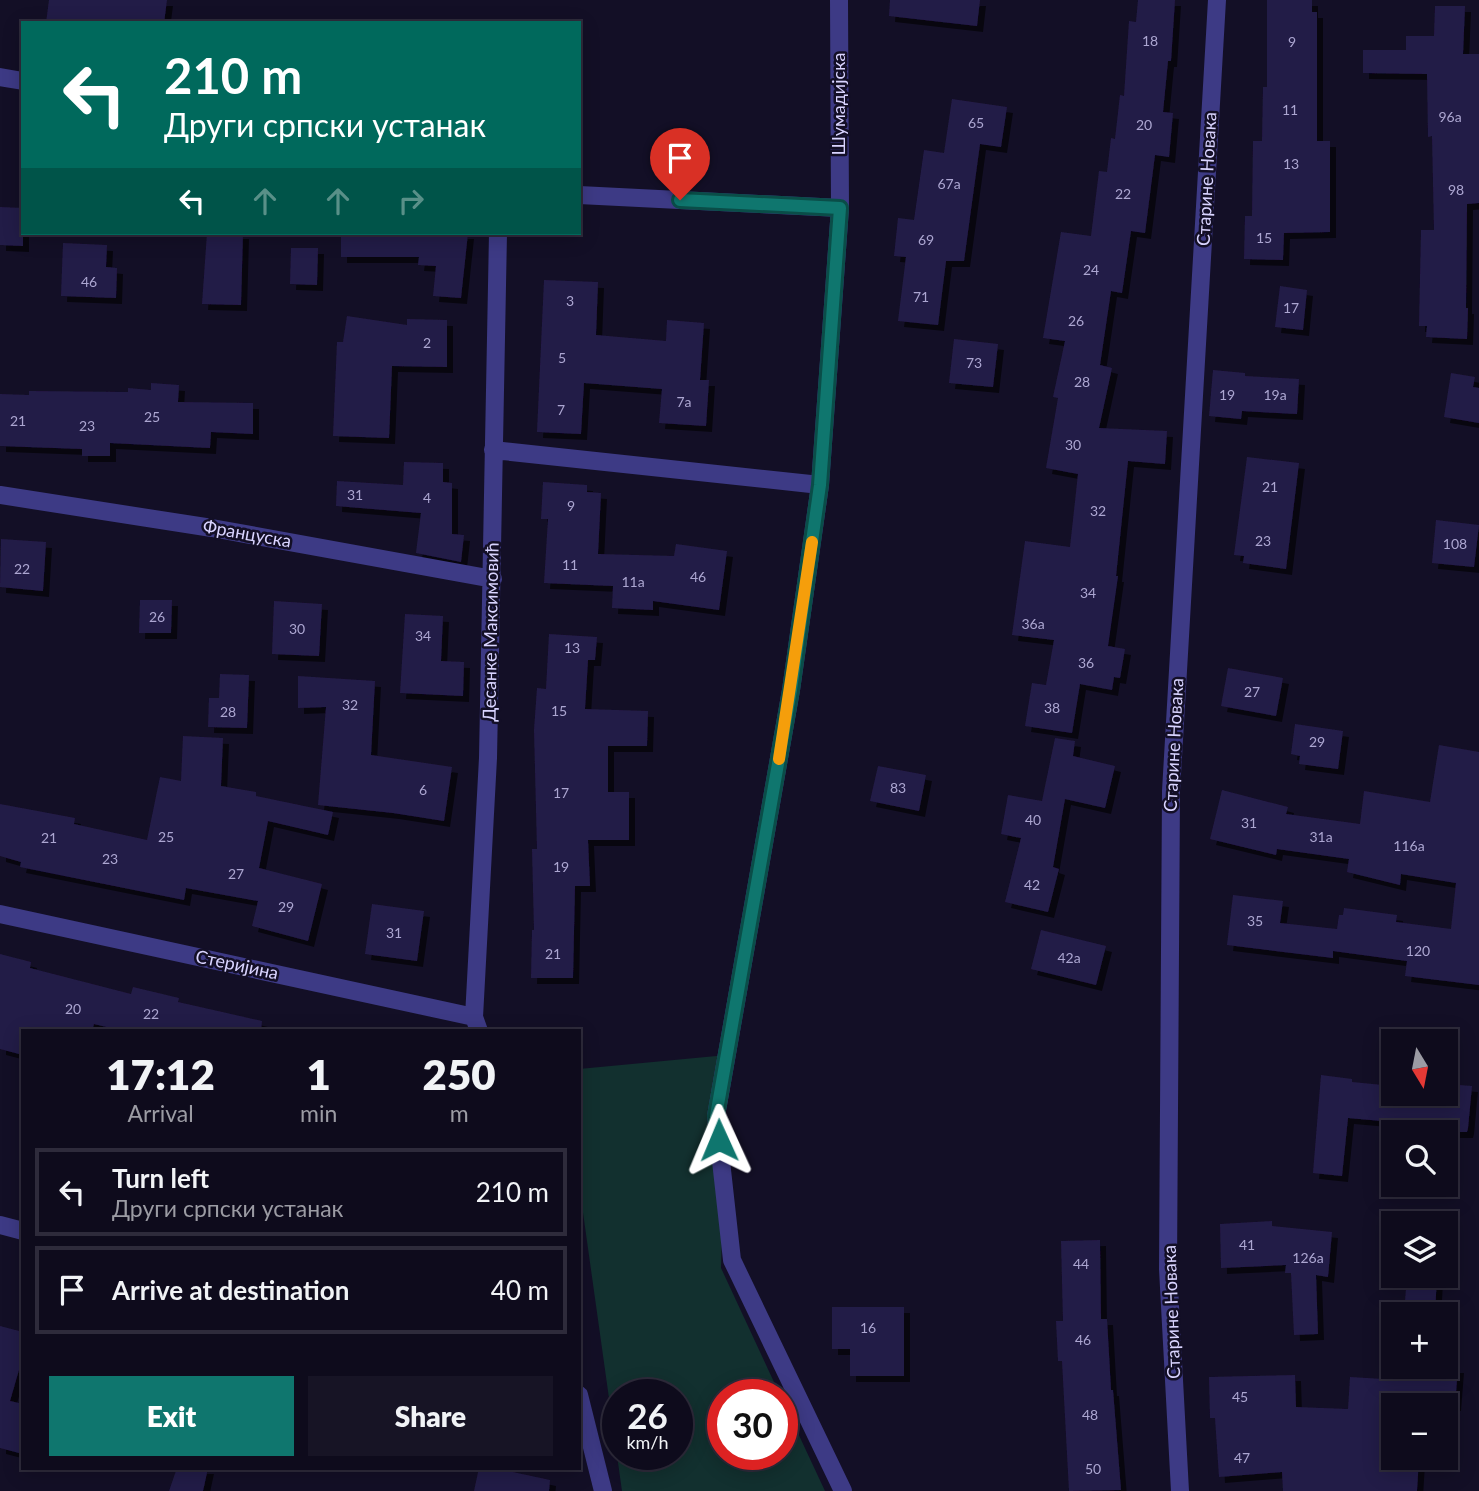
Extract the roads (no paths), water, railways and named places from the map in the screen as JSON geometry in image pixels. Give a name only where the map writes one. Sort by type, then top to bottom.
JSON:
[{"type":"street","name":"Шумадијска","points":[[839,0],[840,208],[820,485],[791,690],[716,1116],[732,1260],[843,1491]]},
{"type":"street","name":"Старине Новака","points":[[1180,1491],[1168,1269],[1171,791],[1217,0]]},
{"type":"street","points":[[0,77],[21,81]]},
{"type":"street","points":[[581,195],[840,208]]},
{"type":"street","name":"Десанке Максимовић","points":[[476,1024],[493,579],[498,235]]},
{"type":"street","points":[[494,450],[820,485]]},
{"type":"street","name":"Француска","points":[[0,495],[212,528],[493,579]]},
{"type":"street","name":"Стеријина","points":[[0,914],[476,1024]]},
{"type":"street","points":[[0,1225],[21,1230]]},
{"type":"street","points":[[581,1403],[603,1491]]}]
